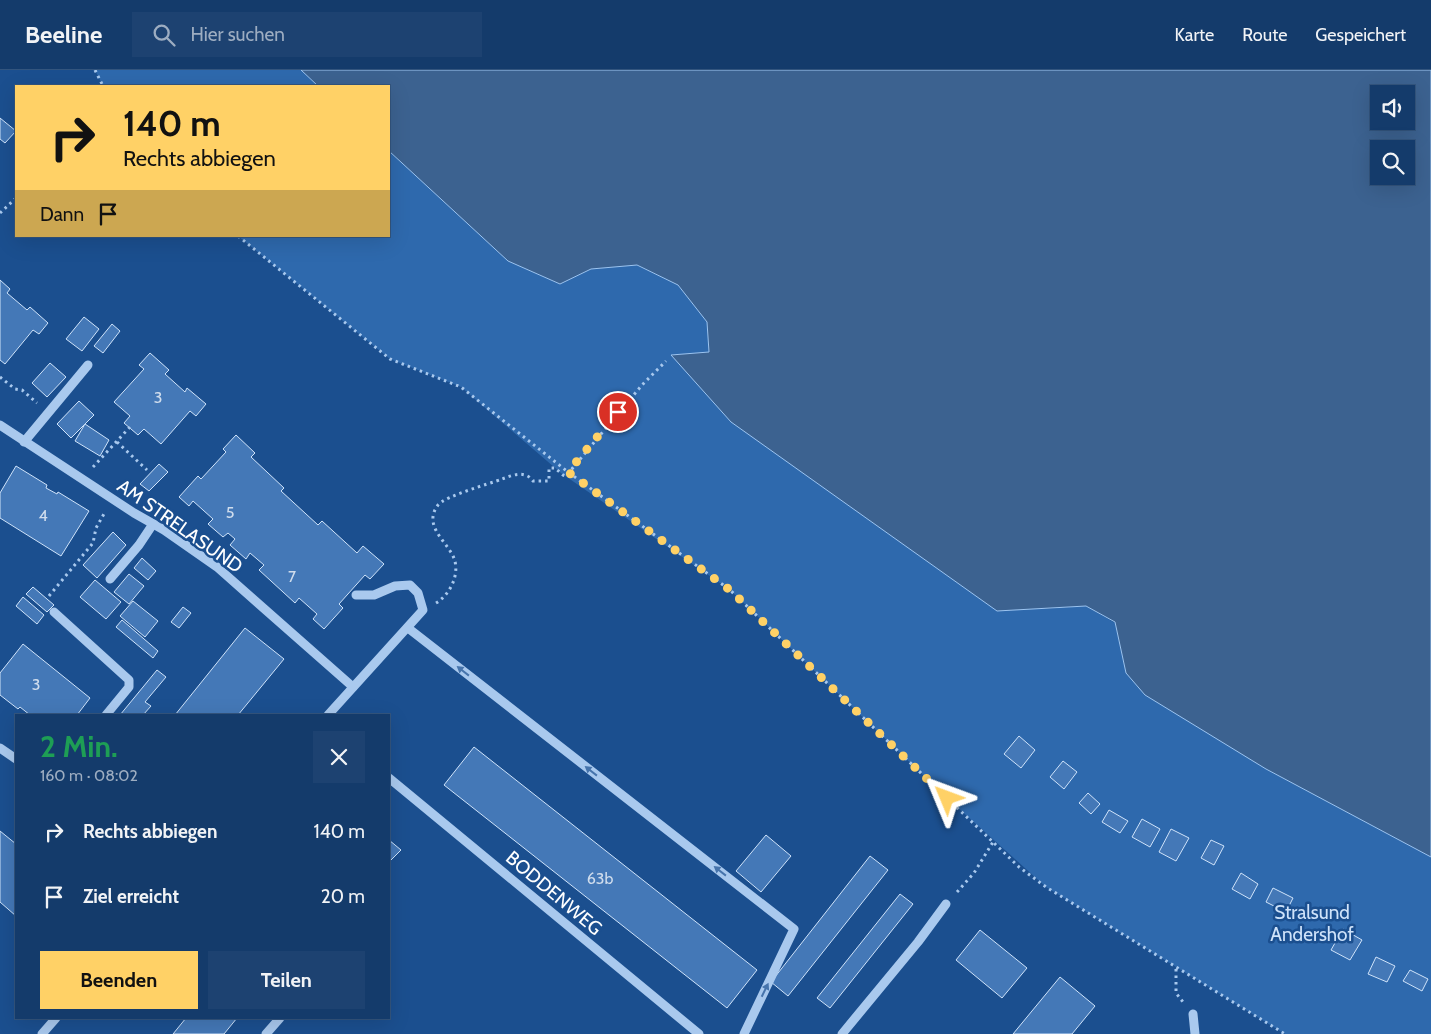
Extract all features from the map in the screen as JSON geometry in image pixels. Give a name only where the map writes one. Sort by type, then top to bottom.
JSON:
[{"type":"street","points":[[24,442],[88,365]]},
{"type":"street","name":"AM STRELASUND","points":[[0,425],[216,567],[353,687]]},
{"type":"street","points":[[110,579],[139,545],[153,524]]},
{"type":"street","points":[[329,714],[423,610],[418,593],[410,585],[396,586],[374,595],[356,595]]},
{"type":"street","points":[[54,612],[130,680],[129,687],[107,714]]},
{"type":"street","points":[[408,628],[794,929],[744,1034]]},
{"type":"street","points":[[0,748],[15,758]]},
{"type":"street","name":"BODDENWEG","points":[[390,779],[699,1034]]},
{"type":"street","points":[[842,1034],[918,942],[946,904]]},
{"type":"street","points":[[1193,1014],[1195,1034]]},
{"type":"street","points":[[42,1034],[55,1019]]},
{"type":"street","points":[[266,1034],[279,1019]]},
{"type":"path","points":[[95,70],[102,85]]},
{"type":"path","points":[[0,213],[15,199]]},
{"type":"path","points":[[239,237],[390,358],[461,387],[568,472],[730,590],[1019,867],[1046,887],[1285,1034]]},
{"type":"path","points":[[423,610],[440,601],[453,585],[456,575],[454,557],[434,529],[432,517],[438,504],[450,497],[522,473],[529,476],[533,481],[549,481],[549,468],[558,468],[566,476],[642,385],[666,361]]},
{"type":"path","points":[[0,377],[15,390],[22,390],[49,412]]},
{"type":"path","points":[[82,479],[130,427]]},
{"type":"path","points":[[116,442],[147,470]]},
{"type":"path","points":[[49,596],[93,543],[96,528],[112,498]]},
{"type":"path","points":[[946,904],[974,873],[993,842]]},
{"type":"path","points":[[1176,968],[1176,993],[1193,1014]]},
{"type":"green space","points":[[95,70],[301,70],[317,85],[102,85]]},
{"type":"green space","name":"Stralsund Andershof","points":[[390,152],[508,261],[560,284],[591,269],[636,265],[678,285],[707,322],[709,352],[672,355],[1045,609],[1086,606],[1115,623],[1126,673],[1266,769],[1431,857],[1431,1034],[1285,1034],[1046,887],[947,798],[730,590],[561,473],[461,387],[390,359],[239,237],[390,237]]},
{"type":"shaded area","points":[[301,70],[1431,70],[1431,857],[1266,769],[1145,695],[1126,673],[1115,622],[1086,606],[997,611],[731,422],[671,355],[709,352],[707,322],[678,285],[637,265],[591,269],[560,284],[508,261],[390,152],[390,85],[317,85]]},
{"type":"building","points":[[0,118],[15,132],[5,143],[0,139]]},
{"type":"building","points":[[0,280],[10,289],[7,293],[27,310],[30,307],[48,323],[39,334],[33,330],[5,364],[0,360]]},
{"type":"building","points":[[84,317],[99,329],[82,351],[66,339]]},
{"type":"building","points":[[112,324],[120,331],[103,353],[94,346]]},
{"type":"building","points":[[150,353],[169,370],[165,374],[185,392],[187,388],[206,404],[196,416],[190,411],[161,444],[144,429],[138,435],[124,423],[130,416],[114,402],[144,369],[139,365]]},
{"type":"building","points":[[50,363],[66,377],[47,397],[32,383]]},
{"type":"building","points":[[79,401],[94,415],[71,438],[57,424]]},
{"type":"building","points":[[85,424],[109,440],[100,456],[75,441]]},
{"type":"building","points":[[236,435],[255,453],[251,457],[284,488],[281,491],[318,525],[322,521],[357,553],[363,546],[384,564],[370,579],[365,575],[339,604],[343,608],[324,629],[313,619],[317,614],[299,598],[295,603],[259,570],[264,565],[250,553],[246,559],[230,545],[235,539],[228,533],[223,537],[208,524],[213,519],[193,501],[189,506],[179,497],[198,476],[201,479],[226,452],[223,449]]},
{"type":"building","points":[[159,464],[168,472],[149,491],[140,484]]},
{"type":"building","points":[[16,466],[47,485],[46,488],[57,494],[58,492],[89,511],[61,556],[0,518],[0,493]]},
{"type":"building","points":[[113,532],[126,545],[97,578],[83,565]]},
{"type":"building","points":[[142,558],[156,571],[148,580],[134,568]]},
{"type":"building","points":[[129,574],[144,586],[129,604],[114,592]]},
{"type":"building","points":[[95,580],[121,602],[106,619],[80,597]]},
{"type":"building","points":[[33,587],[54,605],[47,612],[26,594]]},
{"type":"building","points":[[23,597],[44,615],[37,624],[16,606]]},
{"type":"building","points":[[133,601],[158,621],[145,637],[120,616]]},
{"type":"building","points":[[183,607],[191,613],[179,628],[171,622]]},
{"type":"building","points":[[122,620],[158,651],[153,658],[116,627]]},
{"type":"building","points":[[245,628],[284,659],[239,714],[176,714]]},
{"type":"building","points":[[23,644],[90,698],[78,714],[29,714],[20,707],[18,709],[0,695],[0,673]]},
{"type":"building","points":[[157,670],[166,677],[145,702],[151,706],[144,714],[121,714]]},
{"type":"building","points":[[1019,736],[1035,750],[1021,768],[1004,754]]},
{"type":"building","points":[[474,747],[757,970],[727,1008],[444,785]]},
{"type":"building","points":[[1063,761],[1077,772],[1064,789],[1050,777]]},
{"type":"building","points":[[1088,793],[1100,804],[1091,814],[1079,803]]},
{"type":"building","points":[[1109,810],[1128,821],[1120,833],[1102,822]]},
{"type":"building","points":[[1142,819],[1160,829],[1150,847],[1132,837]]},
{"type":"building","points":[[1171,829],[1189,838],[1176,861],[1159,852]]},
{"type":"building","points":[[0,831],[15,843],[15,915],[0,902]]},
{"type":"building","points":[[766,835],[791,856],[761,892],[736,871]]},
{"type":"building","points":[[1211,840],[1224,846],[1214,865],[1201,858]]},
{"type":"building","points":[[390,841],[401,850],[390,859]]},
{"type":"building","points":[[870,856],[888,870],[788,996],[771,982]]},
{"type":"building","points":[[1241,873],[1258,884],[1250,899],[1232,889]]},
{"type":"building","points":[[1273,888],[1293,898],[1286,912],[1266,902]]},
{"type":"building","points":[[900,894],[913,904],[830,1008],[817,998]]},
{"type":"building","points":[[1343,929],[1362,940],[1350,960],[1331,950]]},
{"type":"building","points":[[980,930],[1027,968],[1002,998],[956,960]]},
{"type":"building","points":[[1376,957],[1395,966],[1387,982],[1368,974]]},
{"type":"building","points":[[1410,970],[1428,979],[1422,991],[1403,981]]},
{"type":"building","points":[[1060,977],[1095,1006],[1072,1034],[1013,1034]]},
{"type":"building","points":[[185,1019],[236,1019],[224,1034],[173,1034]]},
{"type":"route","points":[[618,412],[568,472],[730,590],[947,798]]}]
